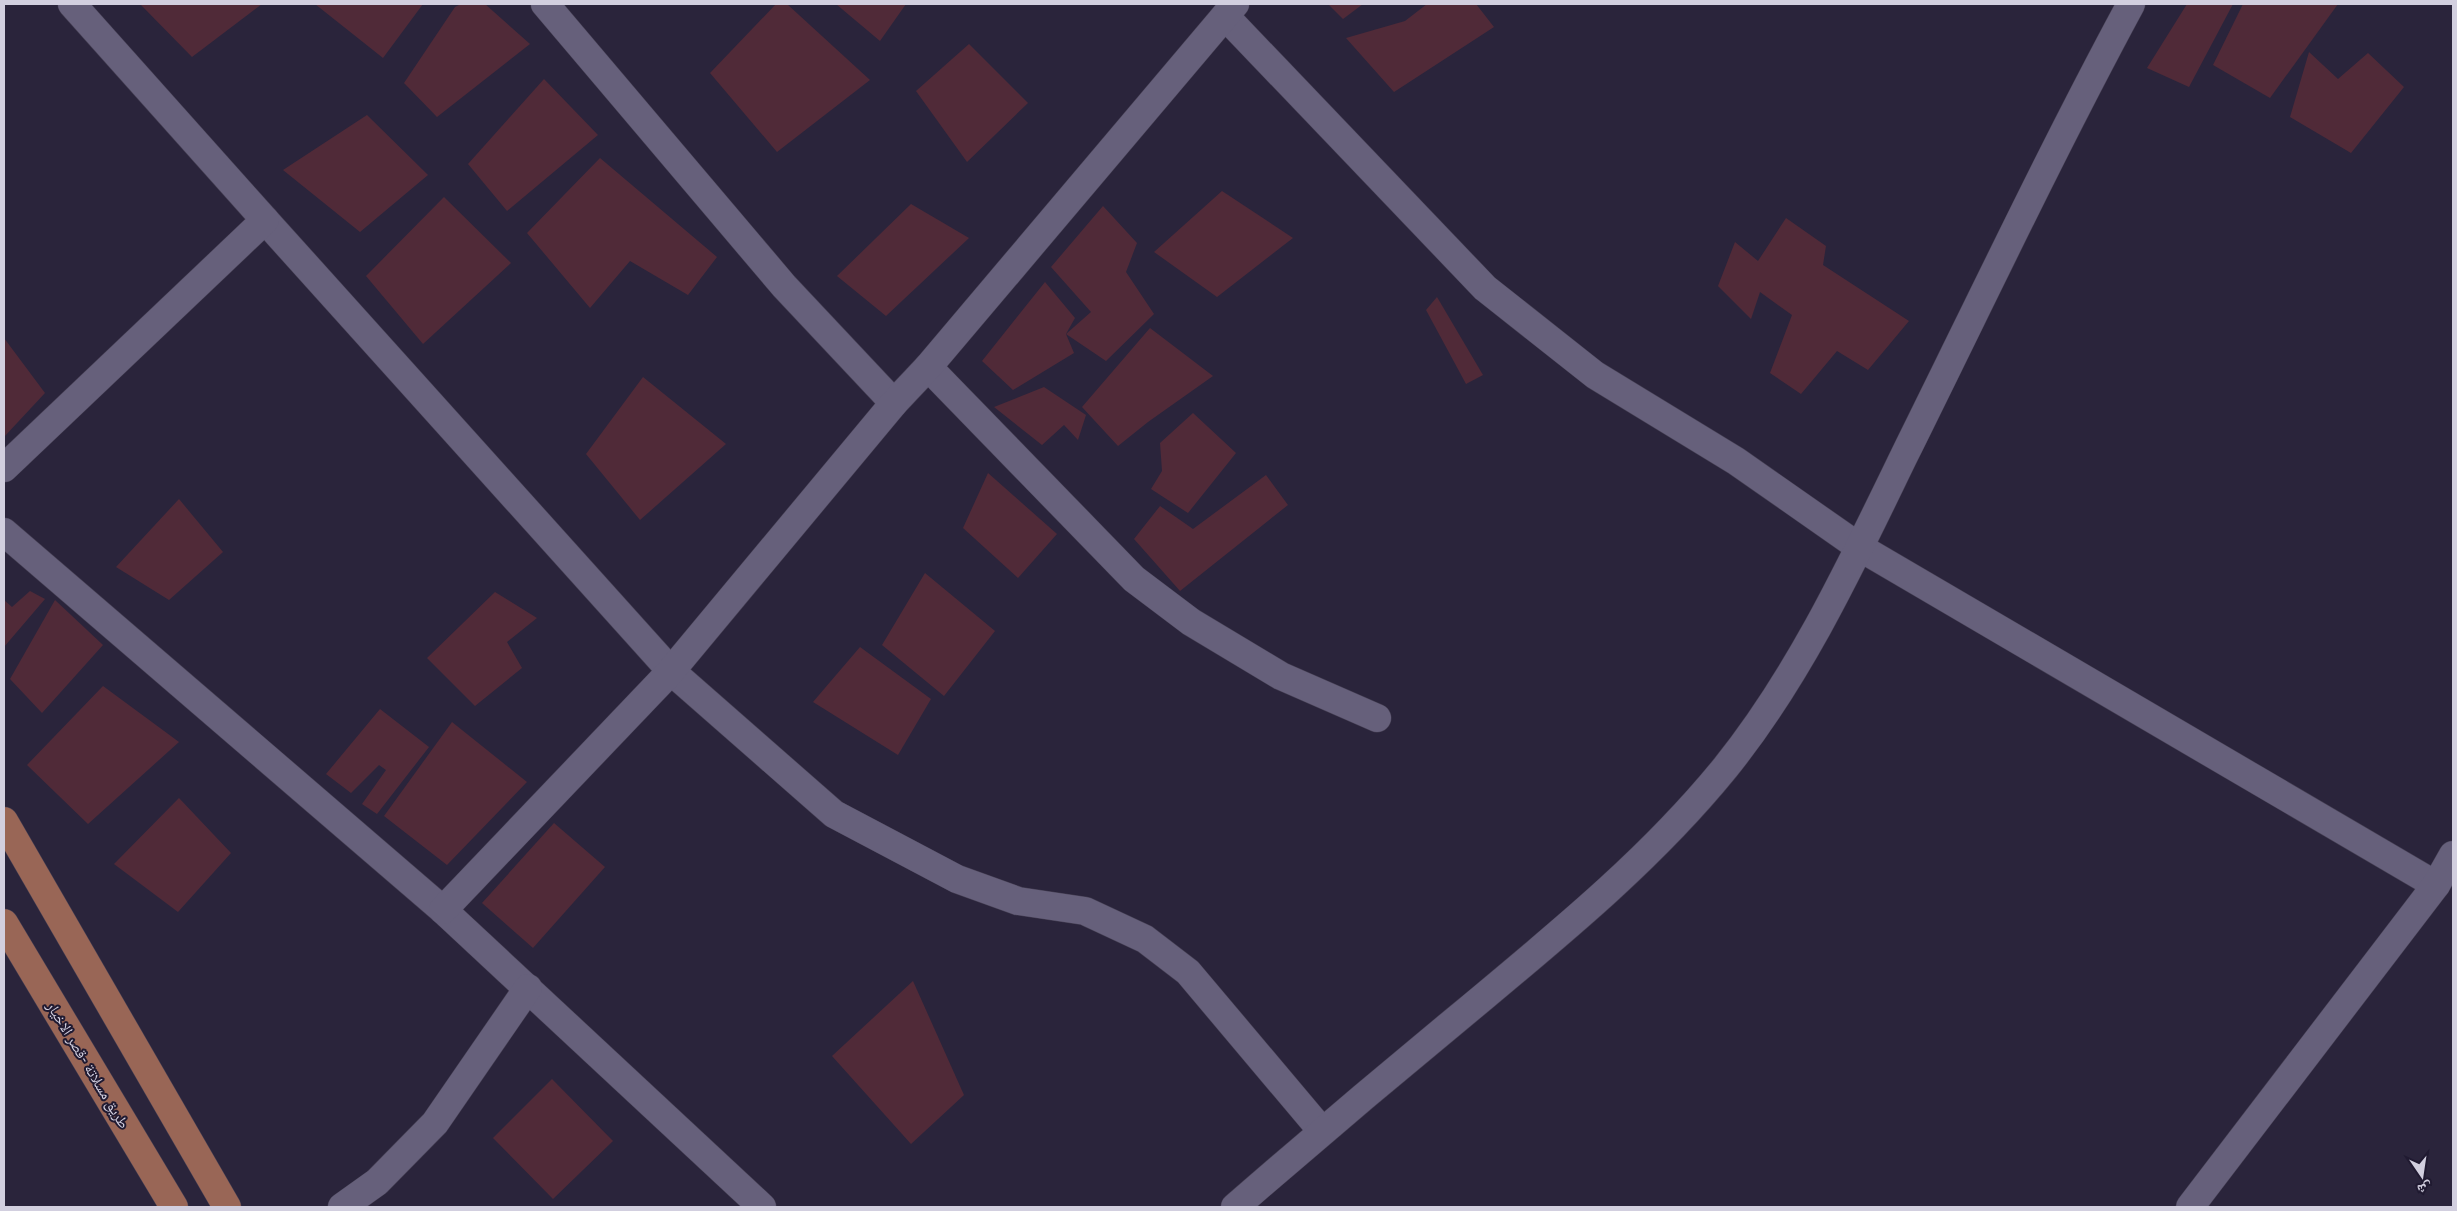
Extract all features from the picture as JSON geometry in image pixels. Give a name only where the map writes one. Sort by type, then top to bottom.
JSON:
[{"type":"main road","points":[[4,821],[227,1207]]},
{"type":"main road","name":"طريق مسلاتة -قصر الاخيار","points":[[4,923],[174,1207]]},
{"type":"street","points":[[72,4],[671,671],[834,814],[957,879],[1018,901],[1085,911],[1145,940],[1188,972],[1322,1131]]},
{"type":"street","points":[[545,4],[784,286],[894,403]]},
{"type":"street","points":[[1235,1207],[1322,1131],[1549,943],[1664,838],[1727,765],[1791,673],[1859,547],[2084,91],[2131,4]]},
{"type":"street","points":[[443,910],[671,671],[894,403],[928,367],[1230,10],[1485,288],[1595,375],[1736,461],[1859,547],[2436,885]]},
{"type":"street","points":[[4,468],[265,220]]},
{"type":"street","points":[[928,367],[1134,579],[1191,622],[1281,676],[1377,718]]},
{"type":"street","points":[[4,532],[443,910],[762,1207]]},
{"type":"street","points":[[2190,1207],[2436,885],[2453,855]]},
{"type":"street","points":[[342,1207],[377,1182],[435,1123],[528,988]]},
{"type":"building","points":[[140,4],[262,4],[192,57]]},
{"type":"building","points":[[315,4],[423,4],[383,58]]},
{"type":"building","points":[[461,4],[485,4],[530,44],[437,117],[404,83],[455,7]]},
{"type":"building","points":[[776,4],[787,4],[870,80],[777,152],[710,73]]},
{"type":"building","points":[[836,4],[906,4],[880,41]]},
{"type":"building","points":[[1328,4],[1363,4],[1343,19]]},
{"type":"building","points":[[1427,4],[1476,4],[1494,27],[1394,92],[1346,38],[1405,21]]},
{"type":"building","points":[[2187,4],[2233,4],[2189,87],[2147,68]]},
{"type":"building","points":[[2243,4],[2338,4],[2270,98],[2213,65]]},
{"type":"building","points":[[969,44],[1028,103],[967,162],[916,91]]},
{"type":"building","points":[[2309,52],[2338,79],[2368,53],[2404,87],[2351,153],[2290,117]]},
{"type":"building","points":[[544,79],[598,135],[507,211],[468,164]]},
{"type":"building","points":[[367,115],[428,175],[360,232],[283,170]]},
{"type":"building","points":[[600,158],[717,257],[688,295],[630,261],[590,308],[527,233]]},
{"type":"building","points":[[1222,191],[1293,238],[1217,297],[1154,252]]},
{"type":"building","points":[[444,197],[511,263],[423,344],[366,276]]},
{"type":"building","points":[[911,204],[969,238],[886,316],[837,276]]},
{"type":"building","points":[[1103,206],[1137,243],[1126,272],[1154,314],[1106,361],[1066,334],[1091,312],[1051,267]]},
{"type":"building","points":[[1786,218],[1826,246],[1823,265],[1909,321],[1868,370],[1837,351],[1801,394],[1770,373],[1792,315],[1760,292],[1751,319],[1718,286],[1735,242],[1758,261]]},
{"type":"building","points":[[1045,282],[1075,318],[1066,334],[1074,353],[1013,390],[982,361]]},
{"type":"building","points":[[1437,297],[1483,375],[1466,384],[1426,310]]},
{"type":"building","points":[[1150,328],[1213,376],[1148,422],[1118,446],[1082,407]]},
{"type":"building","points":[[4,338],[45,393],[4,437]]},
{"type":"building","points":[[643,377],[726,444],[640,520],[586,454]]},
{"type":"building","points":[[1044,387],[1086,415],[1078,440],[1064,425],[1042,445],[994,407]]},
{"type":"building","points":[[1193,413],[1236,453],[1188,513],[1151,489],[1162,471],[1160,443]]},
{"type":"building","points":[[988,473],[1057,534],[1018,578],[963,528]]},
{"type":"building","points":[[1266,475],[1288,505],[1180,591],[1134,539],[1160,506],[1193,529]]},
{"type":"building","points":[[179,499],[223,552],[169,600],[116,567]]},
{"type":"building","points":[[925,573],[995,631],[944,696],[882,645]]},
{"type":"building","points":[[30,591],[45,599],[4,647],[4,600],[12,607]]},
{"type":"building","points":[[495,592],[537,618],[507,642],[522,668],[475,706],[427,658]]},
{"type":"building","points":[[55,600],[103,645],[42,713],[10,679]]},
{"type":"building","points":[[860,647],[931,699],[898,755],[813,702]]},
{"type":"building","points":[[103,686],[179,742],[88,824],[27,765]]},
{"type":"building","points":[[380,709],[429,747],[377,814],[362,804],[386,770],[379,765],[351,793],[326,774]]},
{"type":"building","points":[[452,722],[527,782],[447,865],[384,816]]},
{"type":"building","points":[[179,798],[231,853],[178,912],[114,864]]},
{"type":"building","points":[[554,823],[605,867],[533,948],[482,903]]},
{"type":"building","points":[[913,981],[964,1095],[911,1144],[832,1056]]},
{"type":"building","points":[[552,1079],[613,1141],[553,1199],[493,1138]]}]
